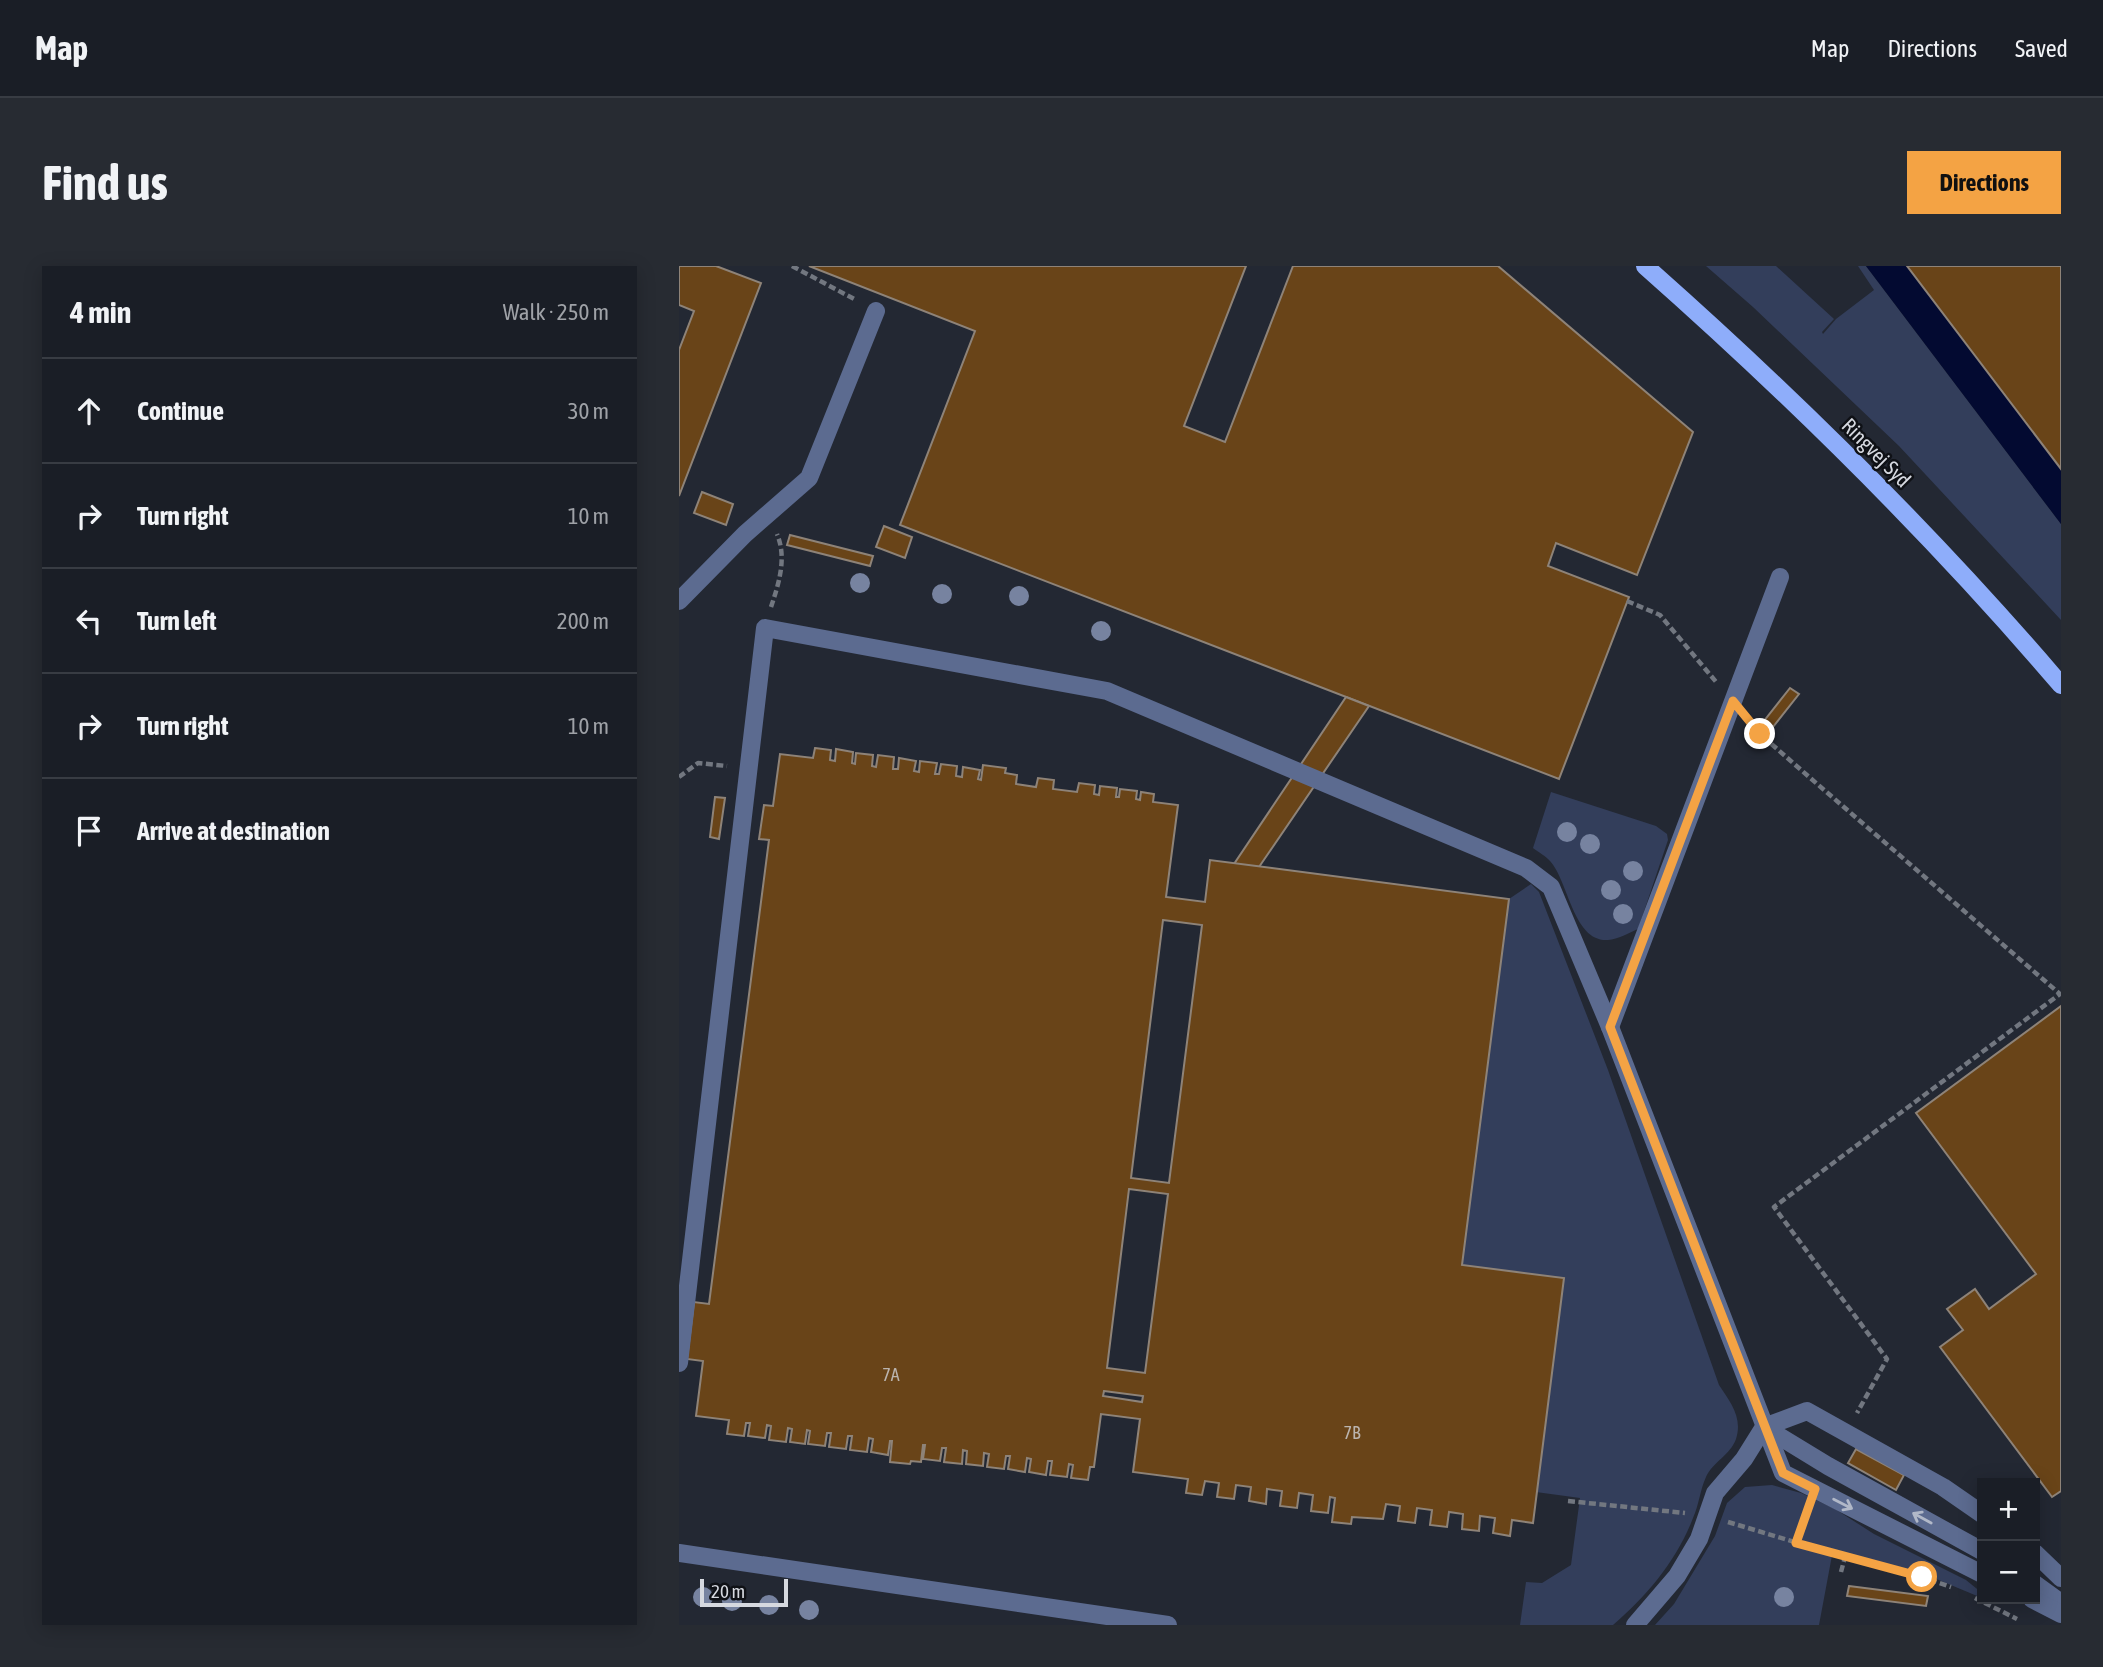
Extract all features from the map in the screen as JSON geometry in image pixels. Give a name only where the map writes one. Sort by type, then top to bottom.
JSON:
[{"type":"main road","name":"Ringvej Syd","points":[[1645,266],[1719,332],[1867,475],[2006,621],[2061,685]]},
{"type":"lane","points":[[679,601],[745,534],[809,478],[876,311]]},
{"type":"lane","points":[[1610,1027],[1780,577]]},
{"type":"lane","points":[[679,1363],[765,628],[1107,691],[1526,867],[1551,887],[1610,1027],[1783,1473],[1977,1571]]},
{"type":"lane","points":[[1635,1625],[1677,1576],[1699,1539],[1715,1493],[1744,1459],[1764,1427],[1807,1411],[1943,1487],[1977,1511]]},
{"type":"lane","points":[[1764,1427],[1828,1466],[1977,1548]]},
{"type":"lane","points":[[679,1553],[1168,1625]]},
{"type":"lane","points":[[2040,1558],[2061,1578]]},
{"type":"lane","points":[[2040,1588],[2061,1603]]},
{"type":"lane","points":[[2040,1603],[2061,1614]]},
{"type":"path","points":[[792,266],[876,311]]},
{"type":"path","points":[[780,578],[783,547]]},
{"type":"path","points":[[1627,601],[1660,615],[1760,734],[2060,994],[1775,1207],[1887,1359],[1846,1432]]},
{"type":"path","points":[[679,777],[698,763],[715,765]]},
{"type":"path","points":[[1796,1543],[1815,1489]]},
{"type":"path","points":[[1568,1501],[1707,1516],[1922,1577],[1955,1589]]},
{"type":"path","points":[[1841,1572],[1845,1557]]},
{"type":"path","points":[[1965,1594],[2027,1625]]},
{"type":"shaded area","points":[[1706,266],[1776,266],[1834,319],[1823,334],[1836,319],[1874,290],[1858,266],[1866,266],[2061,524],[2061,620],[1899,446]]},
{"type":"shaded area","points":[[1866,266],[1935,266],[2061,433],[2061,524]]},
{"type":"shaded area","points":[[1551,792],[1656,826],[1667,834],[1668,840],[1638,929],[1608,940],[1596,938],[1579,921],[1557,871],[1548,859],[1533,848]]},
{"type":"shaded area","points":[[1531,884],[1539,892],[1608,1070],[1719,1385],[1734,1410],[1738,1424],[1734,1444],[1706,1477],[1695,1513],[1670,1563],[1638,1602],[1613,1625],[1520,1625],[1526,1582],[1542,1583],[1571,1565],[1580,1498],[1536,1492],[1564,1279],[1462,1265],[1509,899]]},
{"type":"shaded area","points":[[1772,1485],[1801,1493],[1835,1509],[1874,1534],[1966,1580],[1977,1589],[1977,1596],[1922,1573],[1833,1550],[1819,1625],[1655,1625],[1674,1604],[1715,1536],[1727,1503],[1745,1487]]},
{"type":"building","points":[[679,266],[716,266],[761,283],[679,496],[679,350],[694,311],[679,305]]},
{"type":"building","points":[[809,266],[1246,266],[1184,426],[1225,442],[1293,266],[1498,266],[1693,432],[1637,575],[1556,543],[1548,566],[1629,597],[1559,779],[900,525],[975,331]]},
{"type":"building","points":[[1907,266],[2061,266],[2061,469]]},
{"type":"building","points":[[702,492],[733,504],[726,525],[694,513]]},
{"type":"building","points":[[884,526],[912,537],[905,558],[876,547]]},
{"type":"building","points":[[790,535],[873,556],[870,566],[787,545]]},
{"type":"building","points":[[1790,688],[1799,694],[1769,732],[1760,726]]},
{"type":"building","points":[[1346,697],[1369,706],[1259,867],[1234,864]]},
{"type":"building","points":[[815,748],[831,750],[830,760],[835,761],[836,749],[853,752],[852,763],[855,764],[856,753],[873,755],[872,766],[876,767],[878,755],[894,757],[893,769],[898,769],[899,758],[916,761],[914,771],[919,772],[920,761],[937,763],[935,774],[939,774],[941,764],[957,766],[956,776],[962,777],[963,767],[980,770],[978,779],[981,780],[983,765],[1006,768],[1005,773],[1017,775],[1016,784],[1036,787],[1038,778],[1054,780],[1053,789],[1077,792],[1079,783],[1095,785],[1094,794],[1099,795],[1100,786],[1117,788],[1116,797],[1119,797],[1120,789],[1137,791],[1136,799],[1140,800],[1141,792],[1154,794],[1153,802],[1178,805],[1166,897],[1205,902],[1210,860],[1509,899],[1462,1265],[1564,1278],[1533,1523],[1512,1520],[1510,1536],[1493,1533],[1495,1518],[1480,1516],[1479,1531],[1462,1529],[1463,1514],[1449,1512],[1447,1527],[1430,1525],[1432,1510],[1417,1508],[1415,1523],[1398,1521],[1400,1506],[1386,1504],[1383,1519],[1352,1517],[1351,1524],[1332,1522],[1335,1498],[1330,1497],[1328,1513],[1311,1511],[1313,1495],[1299,1493],[1297,1508],[1280,1506],[1282,1491],[1267,1489],[1266,1504],[1249,1501],[1251,1487],[1236,1485],[1234,1499],[1217,1497],[1219,1483],[1205,1481],[1202,1495],[1186,1493],[1188,1479],[1133,1472],[1140,1419],[1101,1414],[1094,1467],[1090,1467],[1088,1480],[1071,1478],[1073,1465],[1069,1464],[1067,1477],[1050,1475],[1052,1461],[1048,1461],[1046,1475],[1029,1472],[1031,1459],[1027,1458],[1025,1472],[1008,1469],[1010,1456],[1006,1456],[1004,1469],[987,1467],[989,1454],[984,1453],[983,1466],[966,1464],[967,1451],[963,1450],[962,1464],[944,1462],[946,1448],[942,1448],[940,1461],[923,1459],[925,1445],[921,1462],[890,1462],[892,1441],[888,1455],[871,1452],[873,1439],[869,1438],[867,1452],[850,1450],[852,1436],[848,1436],[846,1449],[829,1447],[831,1433],[827,1433],[825,1446],[808,1444],[810,1431],[807,1430],[805,1444],[790,1442],[792,1429],[788,1428],[786,1442],[769,1440],[771,1426],[767,1425],[765,1438],[748,1436],[750,1423],[746,1423],[744,1436],[727,1434],[729,1420],[696,1416],[703,1361],[687,1359],[694,1302],[709,1304],[769,840],[759,839],[764,805],[773,806],[780,754],[813,758]],"holes":[[[1163,920],[1202,925],[1169,1183],[1131,1178]],[[1129,1189],[1168,1194],[1145,1373],[1107,1368]],[[1104,1391],[1143,1396],[1142,1402],[1103,1396]]]},
{"type":"building","points":[[715,797],[725,798],[719,839],[710,837]]},
{"type":"building","points":[[2061,1006],[2061,1491],[2052,1497],[1940,1347],[1963,1330],[1947,1309],[1975,1289],[1989,1309],[2036,1274],[1916,1113]]},
{"type":"building","points":[[1856,1449],[1904,1475],[1896,1490],[1848,1463]]},
{"type":"building","points":[[1849,1586],[1928,1596],[1926,1606],[1847,1596]]},
{"type":"route","points":[[1760,734],[1733,701],[1610,1027],[1783,1473],[1815,1489],[1796,1543],[1922,1577]]}]
